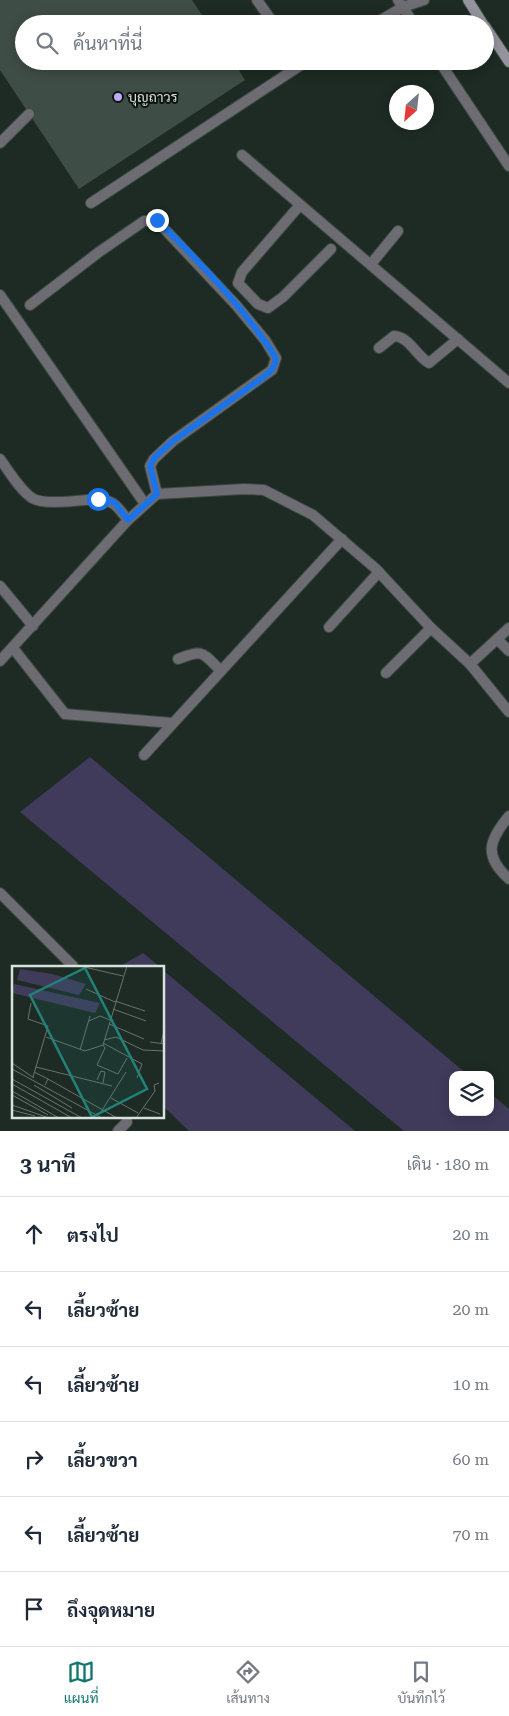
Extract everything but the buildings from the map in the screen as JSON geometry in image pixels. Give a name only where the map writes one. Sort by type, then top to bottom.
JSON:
[{"type":"main road","points":[[468,0],[478,15]]},
{"type":"main road","points":[[494,40],[509,62]]},
{"type":"street","points":[[257,0],[268,15]]},
{"type":"street","points":[[386,15],[400,4],[424,0]]},
{"type":"street","points":[[400,4],[408,15]]},
{"type":"street","points":[[91,203],[290,70]]},
{"type":"street","points":[[445,70],[509,166]]},
{"type":"street","points":[[0,143],[29,114]]},
{"type":"street","points":[[242,155],[509,383]]},
{"type":"street","points":[[300,205],[242,272],[238,283],[258,304],[268,308],[283,297],[331,249]]},
{"type":"street","points":[[30,305],[99,252],[144,221],[157,220],[236,305],[265,340],[276,358],[272,370],[173,441],[154,458],[150,466],[157,494]]},
{"type":"street","points":[[370,264],[398,232]]},
{"type":"street","points":[[0,296],[145,504]]},
{"type":"street","points":[[379,348],[394,336],[398,336],[404,339],[429,363],[458,339]]},
{"type":"street","points":[[0,459],[32,498],[42,502],[106,500],[114,502],[128,520]]},
{"type":"street","points":[[0,661],[128,520],[157,494],[244,489],[264,490],[285,499],[313,515],[379,572],[431,628],[470,664],[509,712]]},
{"type":"street","points":[[144,755],[342,539]]},
{"type":"street","points":[[329,627],[379,572]]},
{"type":"street","points":[[0,586],[33,626]]},
{"type":"street","points":[[386,673],[431,628]]},
{"type":"street","points":[[470,664],[509,628]]},
{"type":"street","points":[[497,639],[509,651]]},
{"type":"street","points":[[13,648],[65,714],[172,723]]},
{"type":"street","points":[[178,660],[194,653],[205,654],[220,670]]},
{"type":"street","points":[[509,816],[494,838],[491,853],[498,869],[509,878]]},
{"type":"street","points":[[0,894],[73,966]]},
{"type":"street","points":[[118,1131],[127,1122]]},
{"type":"shaded area","points":[[90,757],[463,1071],[449,1071],[449,1116],[494,1116],[494,1096],[509,1109],[509,1131],[404,1131],[20,812]]},
{"type":"shaded area","points":[[143,953],[159,966],[121,966]]},
{"type":"shaded area","points":[[165,972],[355,1131],[189,1131],[165,1108]]},
{"type":"place","name":"บุญถาวร","points":[[118,97]]},
{"type":"route","points":[[98,499],[114,502],[128,520],[157,494],[150,466],[154,458],[173,441],[265,376],[272,370],[275,364],[276,358],[265,340],[236,305],[157,220]]}]
